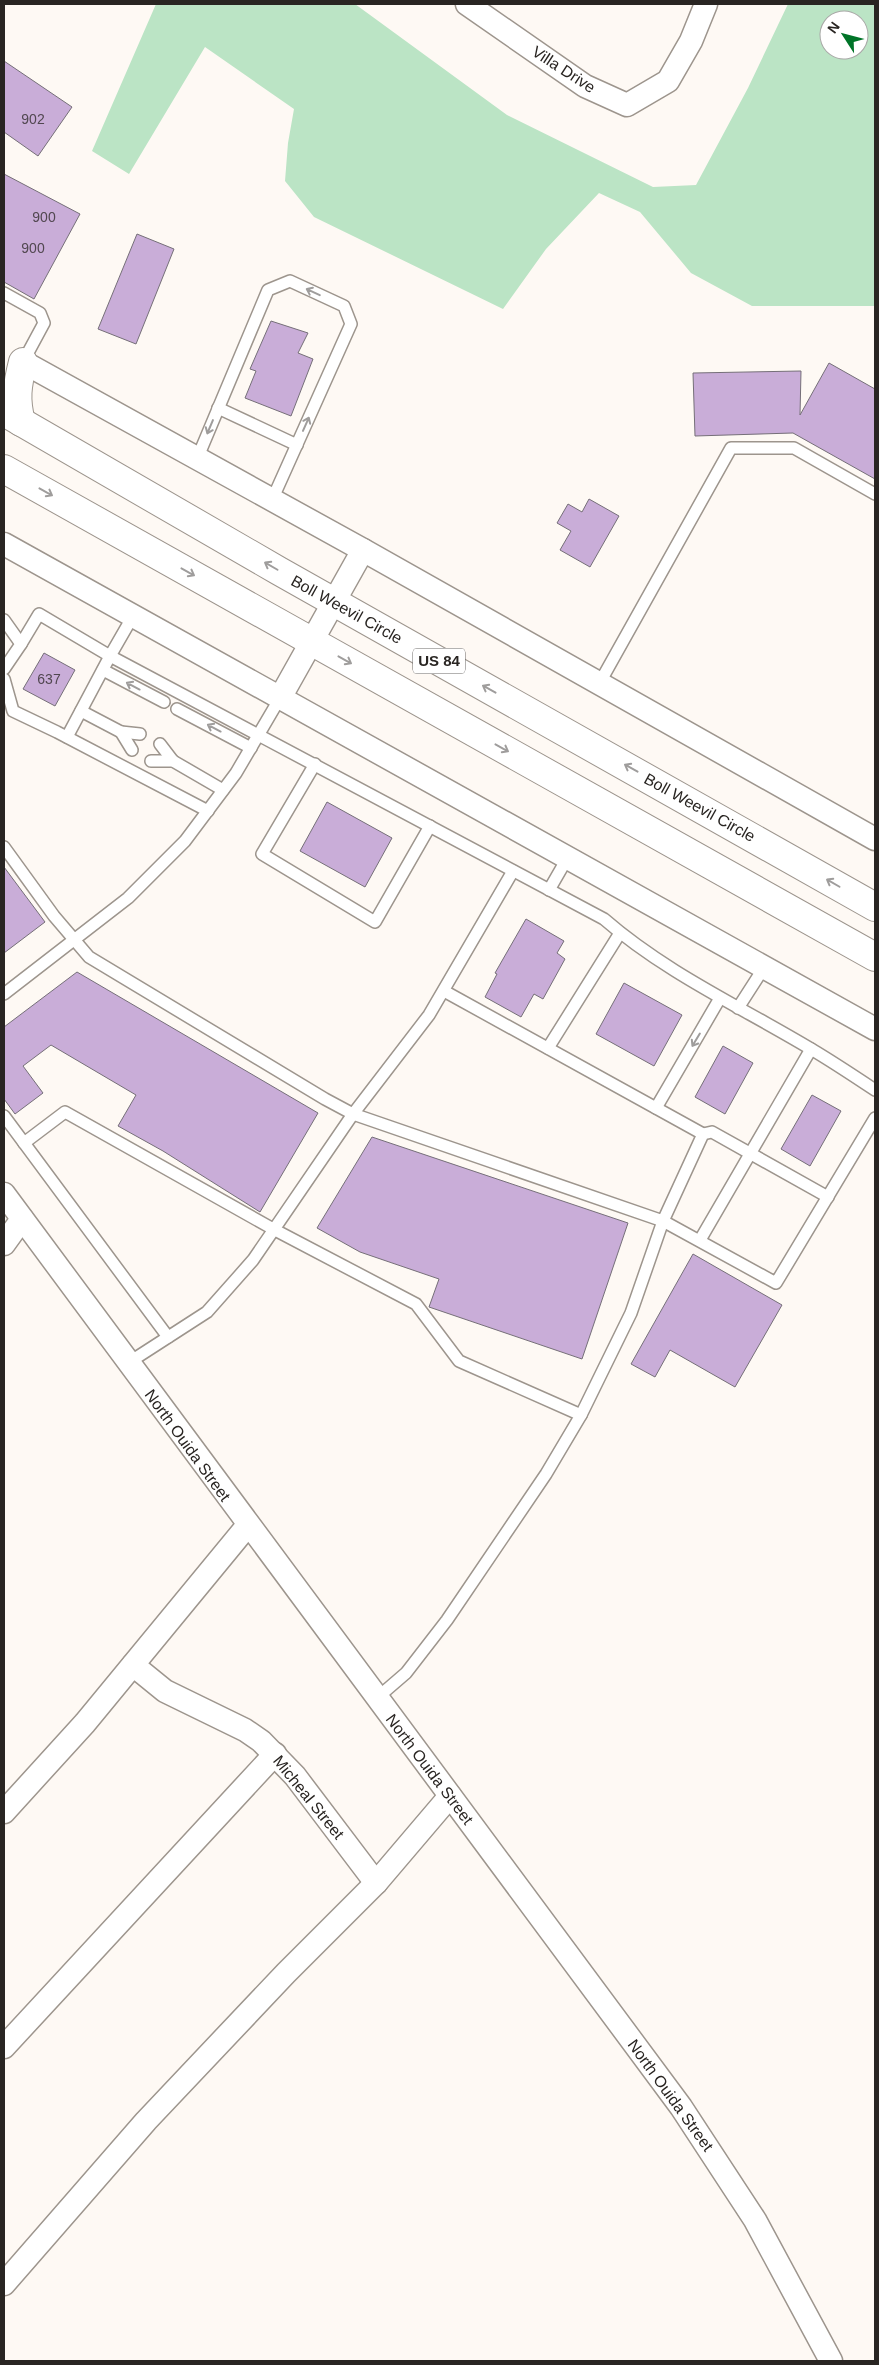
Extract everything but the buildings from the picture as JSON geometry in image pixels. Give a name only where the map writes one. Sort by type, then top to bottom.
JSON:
[{"type":"highway","points":[[12,417],[16,404],[17,385],[13,369]]},
{"type":"highway","name":"Boll Weevil Circle","points":[[12,417],[335,603],[875,907]]},
{"type":"highway","name":"US 84","points":[[4,468],[875,957]]},
{"type":"street","name":"Villa Drive","points":[[468,4],[585,86],[627,105],[668,81],[691,41],[706,4]]},
{"type":"street","points":[[13,369],[197,459],[363,550],[875,839]]},
{"type":"street","points":[[4,544],[875,1029]]},
{"type":"street","points":[[280,698],[335,603],[363,550]]},
{"type":"street","name":"North Ouida Street","points":[[4,1194],[682,2107],[755,2220],[831,2361]]},
{"type":"street","points":[[4,1244],[22,1219]]},
{"type":"street","points":[[4,1812],[85,1723],[248,1525]]},
{"type":"street","name":"Micheal Street","points":[[133,1664],[165,1691],[245,1730],[275,1754],[319,1806],[376,1883]]},
{"type":"street","points":[[4,2047],[275,1754]]},
{"type":"street","points":[[4,2284],[146,2121],[286,1973],[376,1883],[450,1796]]},
{"type":"lane","points":[[197,459],[268,290],[290,281],[344,306],[351,324],[272,500]]},
{"type":"lane","points":[[4,293],[40,313],[43,316],[44,323],[13,369]]},
{"type":"lane","points":[[218,408],[297,446]]},
{"type":"lane","points":[[599,684],[731,448],[794,448],[875,494]]},
{"type":"lane","points":[[4,670],[39,614],[110,656],[604,919],[639,948],[720,998],[811,1049],[875,1090]]},
{"type":"lane","points":[[67,737],[133,616]]},
{"type":"lane","points":[[4,620],[21,644]]},
{"type":"lane","points":[[103,670],[164,702]]},
{"type":"lane","points":[[4,680],[14,711],[208,811]]},
{"type":"lane","points":[[4,994],[128,898],[185,842],[223,790],[280,698]]},
{"type":"lane","points":[[176,709],[250,748]]},
{"type":"lane","points":[[81,711],[136,742],[121,732]]},
{"type":"lane","points":[[173,761],[156,752],[223,790]]},
{"type":"lane","points":[[315,764],[262,854],[375,922],[430,826]]},
{"type":"lane","points":[[4,847],[89,957],[353,1114],[663,1221],[776,1283],[875,1118]]},
{"type":"lane","points":[[548,890],[568,857]]},
{"type":"lane","points":[[128,1363],[207,1312],[236,1280],[275,1230],[353,1114],[429,1015],[513,871]]},
{"type":"lane","points":[[548,1048],[620,933]]},
{"type":"lane","points":[[738,1008],[764,966]]},
{"type":"lane","points":[[444,991],[703,1134],[712,1132],[751,1152],[828,1197]]},
{"type":"lane","points":[[656,1108],[720,998]]},
{"type":"lane","points":[[700,1240],[811,1049]]},
{"type":"lane","points":[[24,1143],[65,1112],[275,1230],[416,1304],[459,1361],[580,1415]]},
{"type":"lane","points":[[4,1116],[168,1337]]},
{"type":"lane","points":[[377,1698],[406,1673],[447,1620],[546,1474],[580,1415],[631,1313],[663,1221],[703,1134]]},
{"type":"green space","points":[[156,4],[355,4],[507,115],[653,187],[696,185],[748,88],[788,4],[875,4],[875,306],[752,306],[691,273],[640,212],[599,193],[546,249],[503,309],[314,217],[285,181],[288,143],[294,109],[205,47],[129,174],[92,151]]}]
